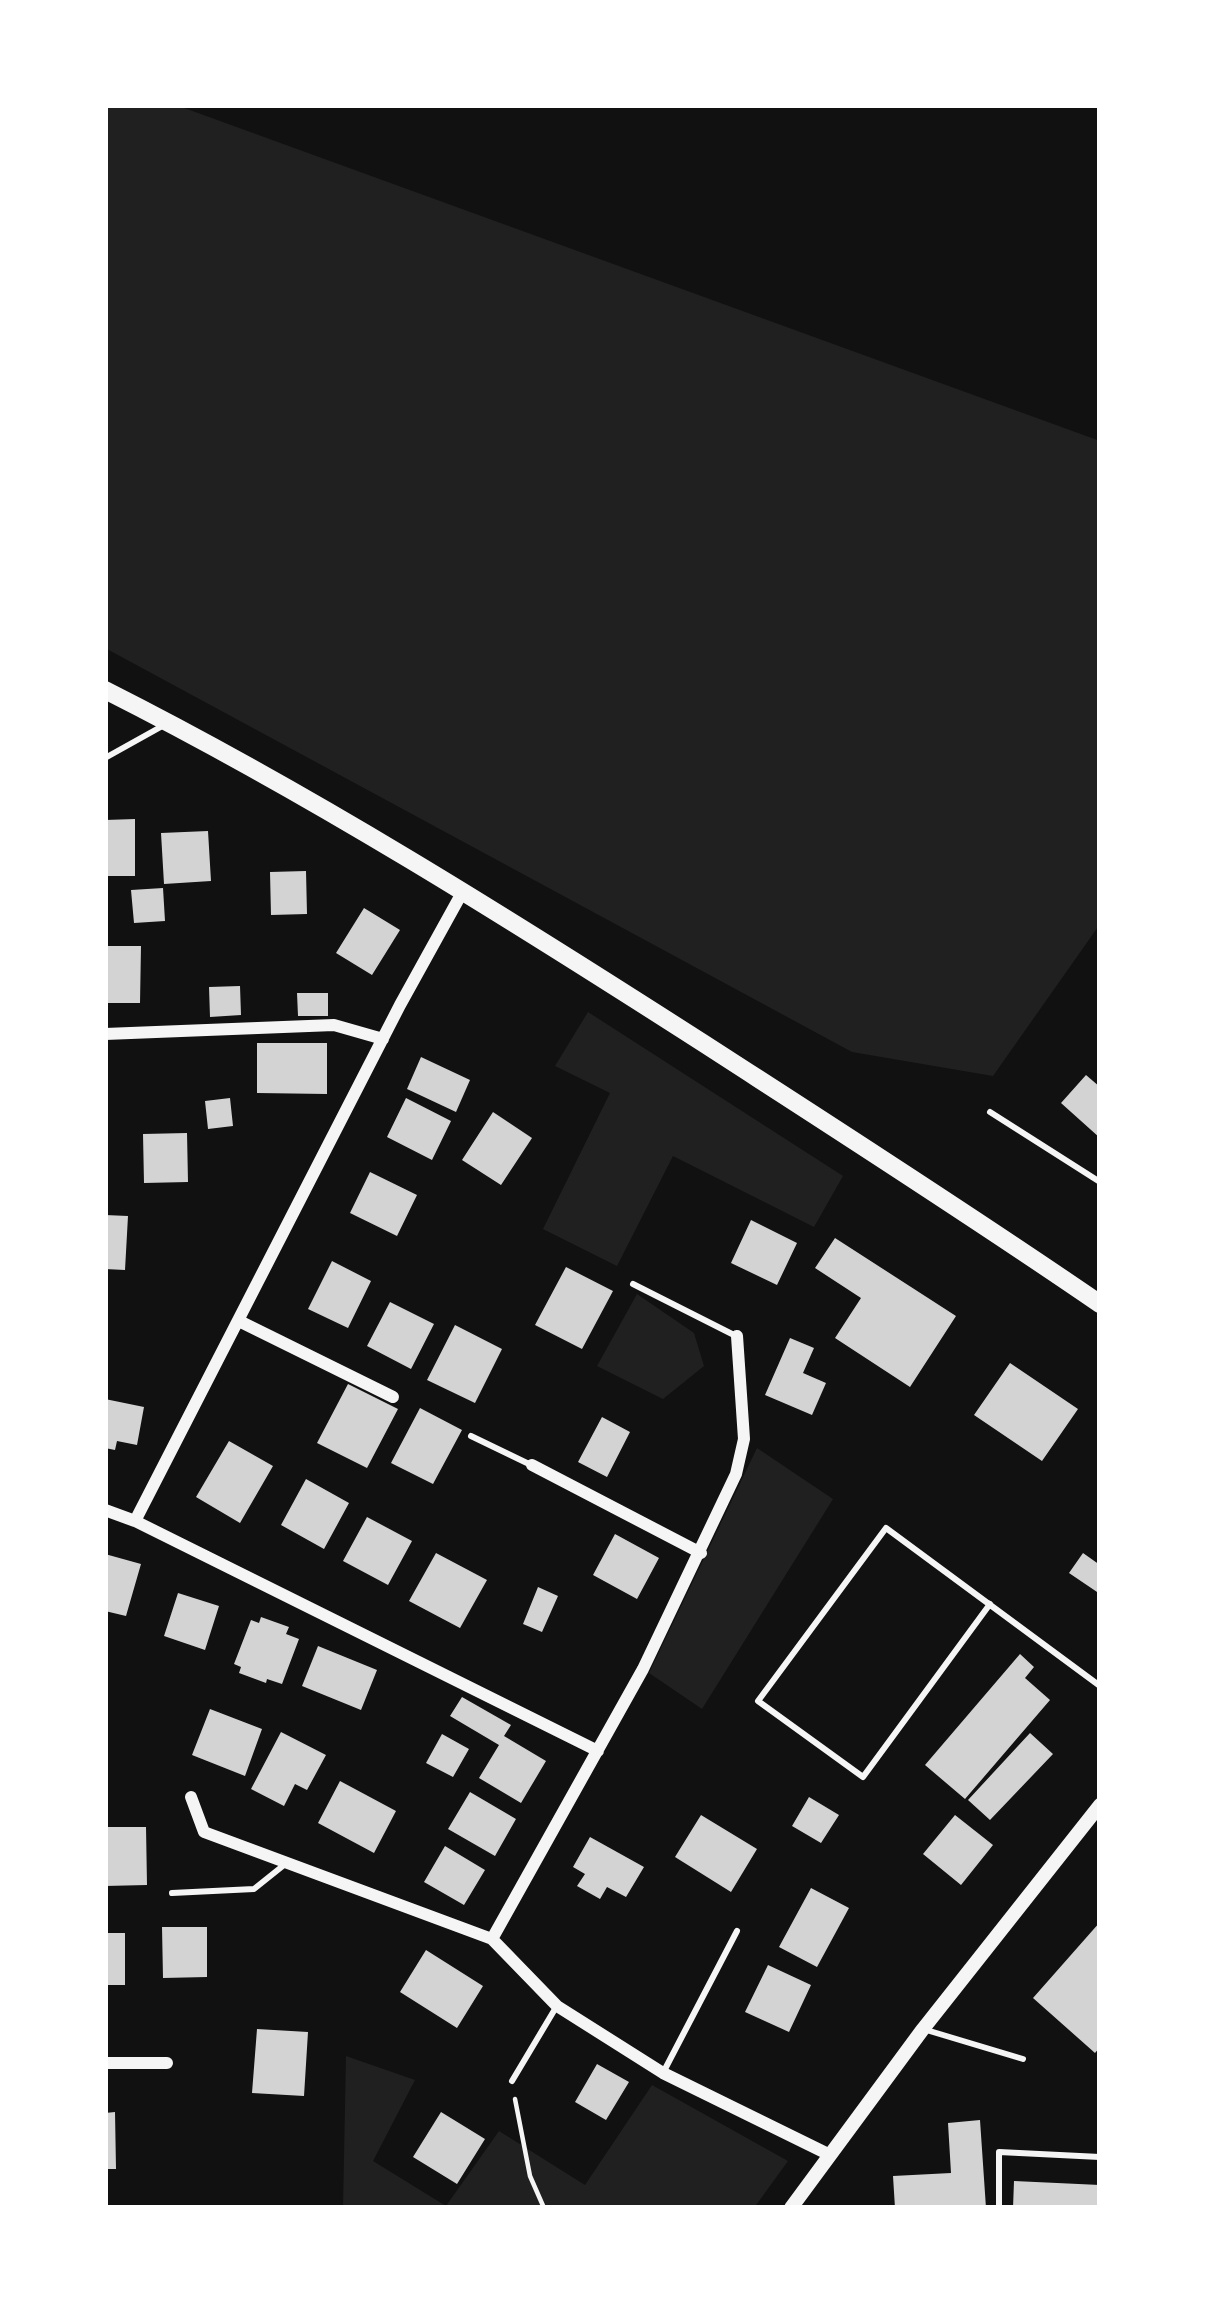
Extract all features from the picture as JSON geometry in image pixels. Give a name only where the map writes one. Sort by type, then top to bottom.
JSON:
[{"type":"highway","points":[[105,690],[463,891],[1100,1304]]},
{"type":"street","points":[[135,1521],[463,891]]},
{"type":"street","points":[[105,1034],[334,1025],[383,1039]]},
{"type":"street","points":[[239,1322],[393,1397]]},
{"type":"street","points":[[492,1939],[598,1751],[701,1553],[736,1474],[744,1439],[737,1336]]},
{"type":"street","points":[[532,1466],[701,1553]]},
{"type":"street","points":[[105,1510],[598,1751]]},
{"type":"street","points":[[191,1797],[204,1832],[492,1939],[557,2006],[663,2073],[830,2155]]},
{"type":"street","points":[[791,2208],[923,2029],[1100,1805]]},
{"type":"street","points":[[105,2063],[167,2063]]},
{"type":"lane","points":[[105,758],[169,722]]},
{"type":"lane","points":[[990,1112],[1100,1182]]},
{"type":"lane","points":[[632,1283],[737,1336]]},
{"type":"lane","points":[[471,1436],[532,1466]]},
{"type":"lane","points":[[990,1604],[862,1777],[758,1701],[886,1528],[990,1604],[1100,1686]]},
{"type":"lane","points":[[172,1893],[254,1889],[284,1865]]},
{"type":"lane","points":[[663,2073],[737,1930]]},
{"type":"lane","points":[[512,2081],[557,2006]]},
{"type":"lane","points":[[923,2029],[1023,2059]]},
{"type":"lane","points":[[999,2208],[999,2152],[1100,2157]]},
{"type":"path","points":[[512,2081],[530,2176],[544,2208]]},
{"type":"shaded area","points":[[105,105],[176,105],[1100,441],[1100,924],[993,1076],[852,1052],[105,648]]},
{"type":"shaded area","points":[[588,1012],[843,1176],[814,1227],[673,1156],[617,1266],[543,1229],[610,1093],[555,1066]]},
{"type":"shaded area","points":[[637,1294],[694,1333],[704,1366],[663,1399],[597,1366]]},
{"type":"shaded area","points":[[757,1448],[833,1499],[702,1709],[649,1673]]},
{"type":"shaded area","points":[[346,2056],[415,2080],[373,2161],[446,2206],[499,2131],[585,2185],[652,2085],[788,2161],[754,2208],[343,2208]]},
{"type":"building","points":[[135,819],[135,876],[105,876],[105,820]]},
{"type":"building","points":[[208,831],[211,881],[164,884],[161,833]]},
{"type":"building","points":[[306,871],[307,914],[271,915],[270,872]]},
{"type":"building","points":[[163,888],[165,921],[134,923],[131,890]]},
{"type":"building","points":[[364,908],[400,930],[372,975],[336,953]]},
{"type":"building","points":[[105,946],[141,946],[140,1003],[105,1003]]},
{"type":"building","points":[[240,986],[241,1015],[210,1017],[209,987]]},
{"type":"building","points":[[297,993],[328,993],[328,1016],[298,1016]]},
{"type":"building","points":[[257,1043],[327,1043],[327,1094],[257,1093]]},
{"type":"building","points":[[421,1057],[470,1080],[456,1112],[407,1089]]},
{"type":"building","points":[[1086,1075],[1100,1087],[1100,1138],[1061,1103]]},
{"type":"building","points":[[230,1098],[233,1126],[208,1129],[205,1101]]},
{"type":"building","points":[[406,1098],[451,1121],[432,1160],[387,1137]]},
{"type":"building","points":[[493,1112],[532,1138],[501,1185],[462,1160]]},
{"type":"building","points":[[187,1133],[188,1182],[144,1183],[143,1134]]},
{"type":"building","points":[[370,1172],[417,1195],[397,1236],[350,1213]]},
{"type":"building","points":[[105,1215],[128,1216],[125,1270],[105,1269]]},
{"type":"building","points":[[751,1220],[797,1243],[777,1285],[731,1263]]},
{"type":"building","points":[[835,1238],[956,1316],[910,1387],[835,1338],[861,1298],[815,1268]]},
{"type":"building","points":[[332,1261],[371,1281],[348,1328],[308,1309]]},
{"type":"building","points":[[566,1267],[613,1291],[582,1349],[535,1325]]},
{"type":"building","points":[[390,1302],[434,1324],[411,1369],[367,1346]]},
{"type":"building","points":[[455,1325],[502,1349],[475,1403],[427,1380]]},
{"type":"building","points":[[790,1338],[814,1348],[803,1373],[826,1383],[812,1415],[765,1395]]},
{"type":"building","points":[[1010,1363],[1078,1409],[1042,1461],[974,1415]]},
{"type":"building","points":[[348,1384],[398,1409],[367,1468],[317,1443]]},
{"type":"building","points":[[105,1399],[144,1407],[137,1445],[117,1441],[115,1450],[105,1448]]},
{"type":"building","points":[[420,1408],[462,1430],[433,1484],[391,1463]]},
{"type":"building","points":[[602,1417],[630,1432],[607,1477],[578,1462]]},
{"type":"building","points":[[229,1441],[273,1466],[240,1523],[196,1497]]},
{"type":"building","points":[[306,1479],[349,1503],[324,1549],[281,1525]]},
{"type":"building","points":[[367,1517],[412,1541],[388,1585],[343,1561]]},
{"type":"building","points":[[615,1534],[659,1558],[637,1599],[593,1575]]},
{"type":"building","points":[[436,1553],[487,1580],[460,1628],[409,1601]]},
{"type":"building","points":[[1083,1553],[1100,1565],[1100,1594],[1069,1573]]},
{"type":"building","points":[[105,1554],[141,1564],[126,1616],[105,1611]]},
{"type":"building","points":[[538,1587],[558,1596],[542,1632],[523,1624]]},
{"type":"building","points":[[178,1593],[219,1606],[205,1650],[164,1636]]},
{"type":"building","points":[[261,1617],[289,1627],[286,1634],[299,1639],[282,1684],[239,1673],[241,1667],[234,1664],[251,1620],[259,1623]]},
{"type":"building","points":[[318,1646],[377,1670],[361,1710],[302,1686]]},
{"type":"building","points":[[1020,1654],[1034,1667],[1025,1678],[1050,1700],[965,1799],[925,1765]]},
{"type":"building","points":[[462,1697],[511,1725],[504,1736],[546,1761],[521,1803],[479,1778],[499,1745],[450,1716]]},
{"type":"building","points":[[210,1709],[262,1729],[245,1776],[192,1755]]},
{"type":"building","points":[[281,1732],[326,1755],[307,1790],[295,1784],[284,1806],[251,1789]]},
{"type":"building","points":[[1030,1733],[1053,1754],[990,1820],[968,1800]]},
{"type":"building","points":[[442,1734],[469,1749],[453,1777],[426,1763]]},
{"type":"building","points":[[340,1781],[396,1811],[374,1853],[318,1823]]},
{"type":"building","points":[[470,1792],[516,1819],[495,1856],[448,1829]]},
{"type":"building","points":[[809,1797],[839,1815],[821,1843],[792,1826]]},
{"type":"building","points":[[701,1815],[757,1849],[731,1892],[675,1857]]},
{"type":"building","points":[[955,1815],[993,1845],[961,1885],[923,1854]]},
{"type":"building","points":[[105,1827],[146,1827],[147,1885],[105,1886]]},
{"type":"building","points":[[590,1837],[644,1867],[626,1897],[607,1887],[600,1899],[577,1886],[585,1874],[573,1867]]},
{"type":"building","points":[[445,1846],[485,1870],[464,1905],[424,1882]]},
{"type":"building","points":[[811,1888],[849,1908],[817,1967],[779,1947]]},
{"type":"building","points":[[1100,1922],[1100,2047],[1095,2053],[1033,1998]]},
{"type":"building","points":[[162,1927],[207,1927],[207,1977],[163,1978]]},
{"type":"building","points":[[105,1933],[125,1933],[125,1985],[105,1985]]},
{"type":"building","points":[[426,1950],[483,1986],[457,2028],[400,1992]]},
{"type":"building","points":[[768,1965],[811,1985],[789,2032],[745,2012]]},
{"type":"building","points":[[257,2029],[308,2032],[304,2096],[252,2093]]},
{"type":"building","points":[[597,2064],[629,2082],[606,2120],[575,2102]]},
{"type":"building","points":[[115,2112],[116,2169],[105,2169],[105,2113]]},
{"type":"building","points":[[441,2112],[485,2139],[457,2184],[413,2157]]},
{"type":"building","points":[[980,2120],[986,2208],[895,2208],[893,2176],[951,2173],[948,2123]]},
{"type":"building","points":[[1014,2181],[1100,2185],[1100,2208],[1013,2208]]}]
